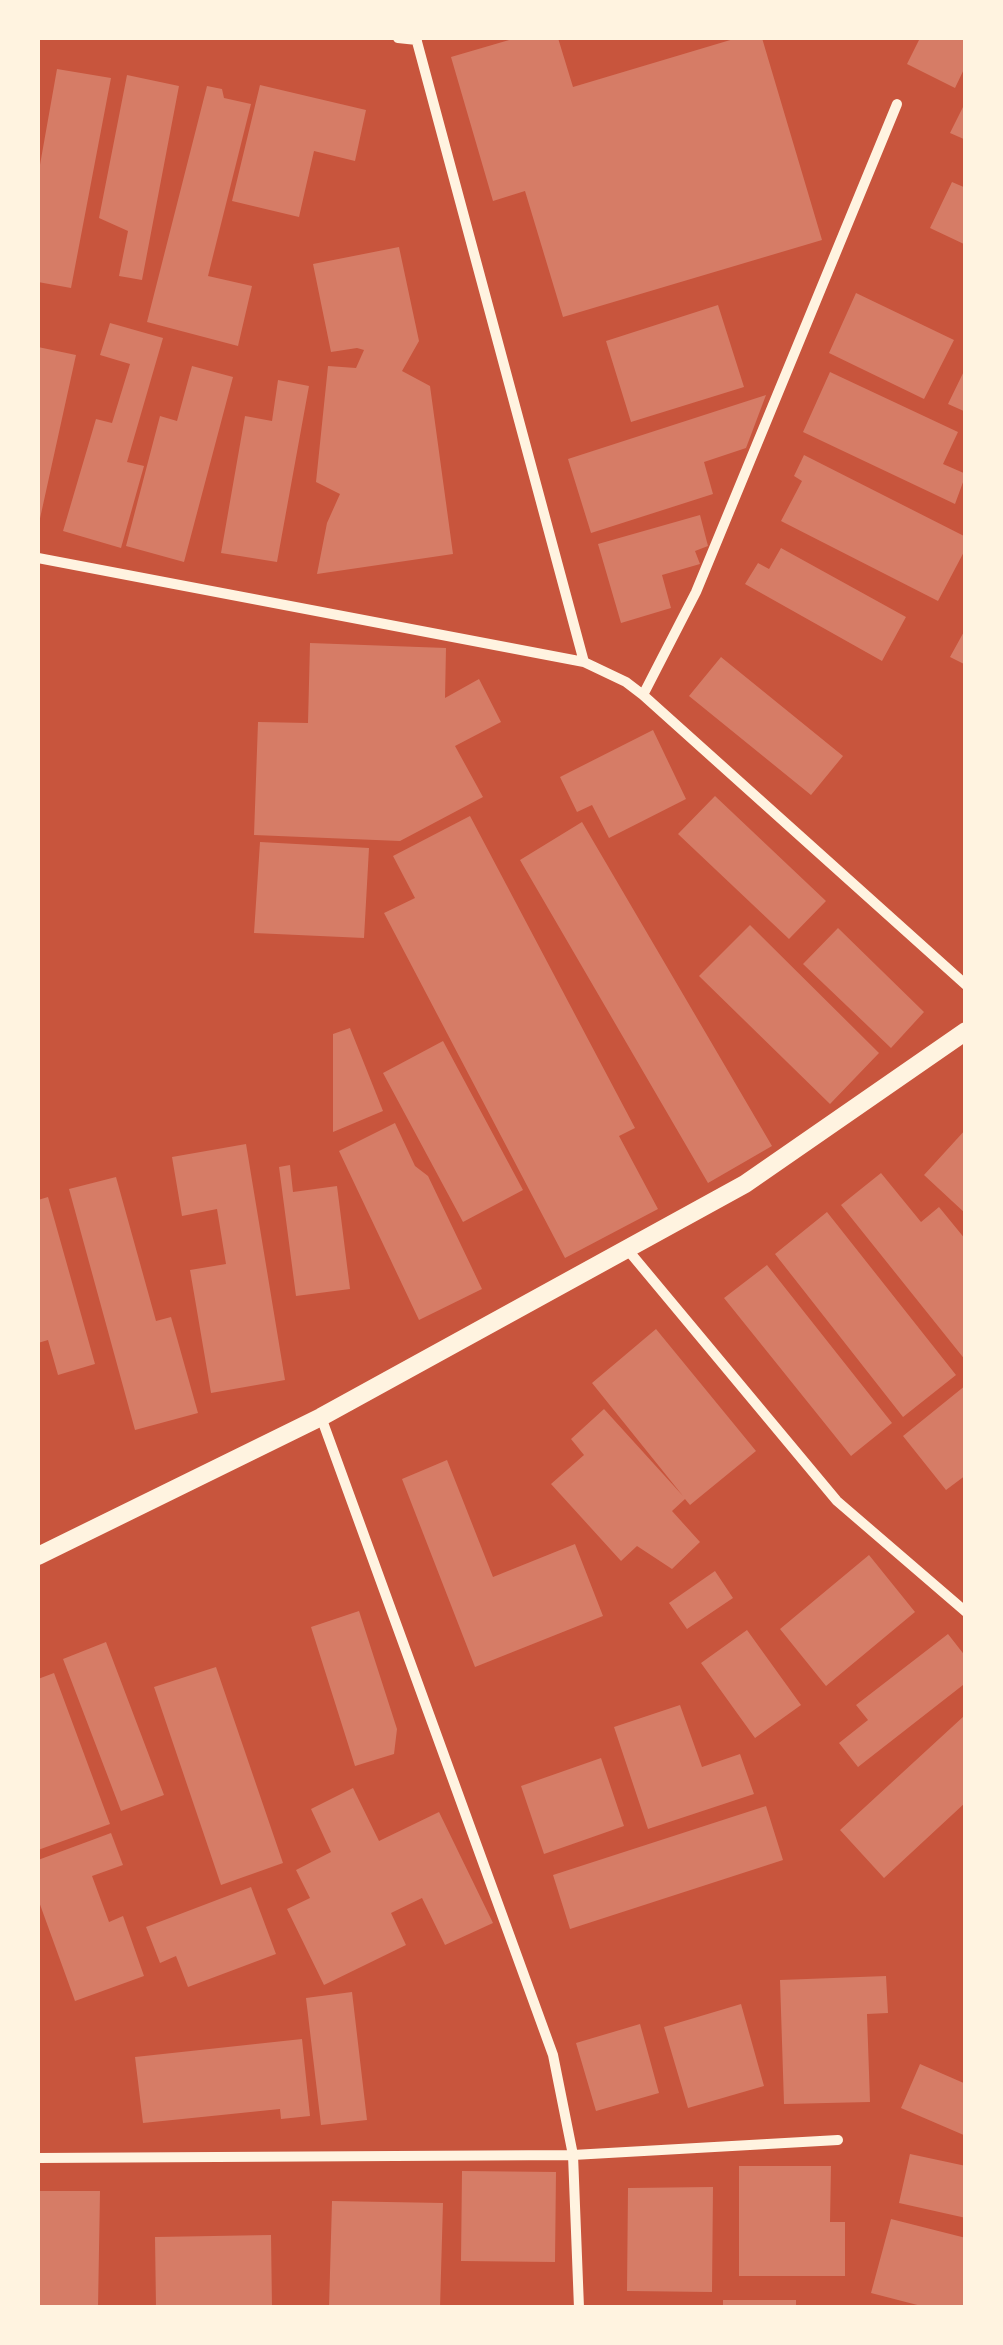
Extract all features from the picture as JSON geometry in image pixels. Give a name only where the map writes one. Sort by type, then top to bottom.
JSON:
[{"type":"street","points":[[398,38],[416,39],[584,662]]},
{"type":"street","points":[[643,695],[696,592],[897,104]]},
{"type":"street","points":[[38,558],[584,662],[626,682],[643,695],[966,985]]},
{"type":"street","points":[[38,1556],[321,1417],[744,1184],[966,1031]]},
{"type":"street","points":[[626,1249],[837,1501],[966,1612]]},
{"type":"street","points":[[321,1417],[553,2055],[573,2155],[580,2308]]},
{"type":"street","points":[[38,2158],[573,2155],[838,2140]]},
{"type":"building","points":[[516,38],[558,38],[573,87],[737,38],[762,38],[822,240],[563,317],[525,191],[493,201],[451,57]]},
{"type":"building","points":[[920,38],[966,38],[966,65],[955,88],[907,64]]},
{"type":"building","points":[[57,69],[111,78],[71,288],[38,282],[38,176]]},
{"type":"building","points":[[127,75],[179,86],[142,280],[119,276],[128,231],[99,218]]},
{"type":"building","points":[[260,85],[366,110],[355,161],[314,151],[299,217],[232,201]]},
{"type":"building","points":[[207,86],[222,89],[224,98],[251,104],[208,276],[252,286],[238,346],[147,322]]},
{"type":"building","points":[[966,101],[966,140],[950,133]]},
{"type":"building","points":[[952,182],[966,188],[966,245],[930,228]]},
{"type":"building","points":[[399,247],[419,341],[402,371],[430,386],[453,554],[317,574],[327,523],[340,494],[316,482],[328,366],[356,368],[364,350],[331,352],[313,264]]},
{"type":"building","points":[[856,293],[954,340],[924,399],[829,353]]},
{"type":"building","points":[[718,305],[744,387],[631,422],[606,341]]},
{"type":"building","points":[[110,323],[163,338],[127,462],[144,466],[121,548],[63,531],[96,419],[112,423],[130,364],[100,355]]},
{"type":"building","points":[[38,347],[76,355],[39,523],[38,523]]},
{"type":"building","points":[[192,366],[233,377],[184,562],[126,546],[160,416],[177,421]]},
{"type":"building","points":[[966,367],[966,412],[948,404]]},
{"type":"building","points":[[830,372],[958,432],[943,464],[966,474],[955,504],[803,432]]},
{"type":"building","points":[[278,380],[309,386],[277,562],[221,553],[245,416],[272,421]]},
{"type":"building","points":[[766,395],[746,448],[704,462],[713,494],[591,533],[568,459]]},
{"type":"building","points":[[804,455],[966,537],[966,548],[938,601],[781,521],[802,481],[794,476]]},
{"type":"building","points":[[700,515],[708,546],[695,551],[700,564],[662,575],[671,608],[621,623],[598,544]]},
{"type":"building","points":[[781,548],[906,617],[882,661],[745,584],[758,563],[769,569]]},
{"type":"building","points":[[966,628],[966,665],[950,657]]},
{"type":"building","points":[[310,643],[446,648],[445,698],[479,679],[501,722],[455,746],[483,797],[400,841],[254,835],[258,722],[308,723]]},
{"type":"building","points":[[721,657],[843,756],[811,795],[689,696]]},
{"type":"building","points":[[653,730],[686,799],[609,838],[592,805],[577,812],[560,777]]},
{"type":"building","points":[[715,796],[826,901],[789,939],[678,834]]},
{"type":"building","points":[[470,816],[635,1128],[619,1136],[658,1209],[565,1258],[384,913],[415,898],[393,856]]},
{"type":"building","points":[[582,822],[772,1146],[708,1183],[520,860]]},
{"type":"building","points":[[260,842],[369,848],[364,938],[254,933]]},
{"type":"building","points":[[750,925],[879,1053],[830,1104],[699,976]]},
{"type":"building","points":[[838,928],[924,1012],[891,1048],[803,964]]},
{"type":"building","points":[[350,1028],[383,1111],[333,1132],[333,1034]]},
{"type":"building","points":[[443,1041],[523,1190],[463,1222],[383,1073]]},
{"type":"building","points":[[395,1123],[415,1166],[428,1176],[482,1289],[419,1320],[339,1151]]},
{"type":"building","points":[[966,1129],[966,1214],[924,1175]]},
{"type":"building","points":[[246,1144],[285,1380],[211,1393],[190,1270],[226,1264],[217,1209],[182,1216],[172,1157]]},
{"type":"building","points":[[290,1165],[293,1192],[337,1186],[350,1289],[296,1296],[279,1167]]},
{"type":"building","points":[[881,1173],[921,1222],[939,1207],[966,1240],[966,1361],[841,1205]]},
{"type":"building","points":[[116,1177],[156,1321],[171,1317],[198,1413],[135,1430],[69,1189]]},
{"type":"building","points":[[48,1197],[95,1364],[58,1375],[48,1340],[38,1343],[38,1200]]},
{"type":"building","points":[[827,1212],[956,1375],[903,1417],[775,1254]]},
{"type":"building","points":[[767,1265],[892,1423],[851,1456],[724,1298]]},
{"type":"building","points":[[656,1329],[756,1451],[690,1505],[685,1499],[672,1511],[700,1542],[672,1569],[637,1546],[621,1561],[551,1484],[584,1455],[571,1439],[604,1409],[683,1496],[592,1383]]},
{"type":"building","points":[[966,1385],[966,1475],[946,1490],[903,1436]]},
{"type":"building","points":[[447,1460],[493,1577],[575,1544],[603,1616],[475,1667],[402,1479]]},
{"type":"building","points":[[869,1555],[915,1612],[826,1686],[780,1629]]},
{"type":"building","points":[[715,1571],[733,1598],[687,1629],[669,1603]]},
{"type":"building","points":[[359,1611],[397,1729],[394,1754],[355,1766],[311,1627]]},
{"type":"building","points":[[747,1630],[801,1705],[755,1738],[701,1663]]},
{"type":"building","points":[[948,1634],[966,1657],[963,1685],[858,1767],[839,1743],[868,1720],[856,1705]]},
{"type":"building","points":[[106,1642],[164,1795],[121,1811],[63,1659]]},
{"type":"building","points":[[216,1667],[283,1863],[221,1885],[154,1687]]},
{"type":"building","points":[[54,1673],[110,1824],[38,1850],[38,1679]]},
{"type":"building","points":[[680,1705],[702,1767],[740,1754],[754,1794],[648,1829],[614,1727]]},
{"type":"building","points":[[964,1716],[966,1802],[884,1878],[840,1830]]},
{"type":"building","points":[[601,1758],[624,1826],[544,1854],[521,1786]]},
{"type":"building","points":[[353,1788],[379,1841],[439,1812],[493,1923],[445,1945],[422,1898],[391,1913],[406,1945],[324,1985],[287,1909],[310,1898],[296,1870],[331,1852],[311,1809]]},
{"type":"building","points":[[766,1806],[783,1860],[570,1929],[553,1875]]},
{"type":"building","points":[[111,1833],[123,1865],[92,1876],[109,1922],[123,1916],[144,1976],[75,2001],[38,1899],[38,1860]]},
{"type":"building","points":[[251,1887],[276,1954],[188,1987],[176,1956],[160,1963],[146,1927]]},
{"type":"building","points":[[886,1976],[888,2013],[867,2014],[870,2102],[784,2104],[780,1980]]},
{"type":"building","points":[[352,1992],[367,2120],[321,2125],[306,1998]]},
{"type":"building","points":[[741,2004],[764,2086],[688,2108],[664,2027]]},
{"type":"building","points":[[640,2024],[659,2093],[596,2111],[576,2043]]},
{"type":"building","points":[[302,2039],[310,2116],[281,2119],[280,2109],[143,2123],[135,2057]]},
{"type":"building","points":[[920,2064],[966,2084],[966,2136],[901,2108]]},
{"type":"building","points":[[910,2154],[966,2166],[966,2218],[899,2203]]},
{"type":"building","points":[[739,2166],[831,2166],[830,2222],[845,2222],[845,2276],[739,2276]]},
{"type":"building","points":[[462,2171],[556,2172],[555,2262],[461,2261]]},
{"type":"building","points":[[713,2187],[712,2292],[627,2291],[628,2188]]},
{"type":"building","points":[[38,2191],[100,2191],[98,2308],[38,2308]]},
{"type":"building","points":[[332,2201],[443,2203],[440,2308],[329,2308]]},
{"type":"building","points":[[891,2219],[966,2238],[966,2308],[929,2308],[871,2293]]},
{"type":"building","points":[[271,2235],[272,2308],[156,2308],[155,2237]]},
{"type":"building","points":[[723,2300],[796,2300],[796,2308],[723,2308]]}]
